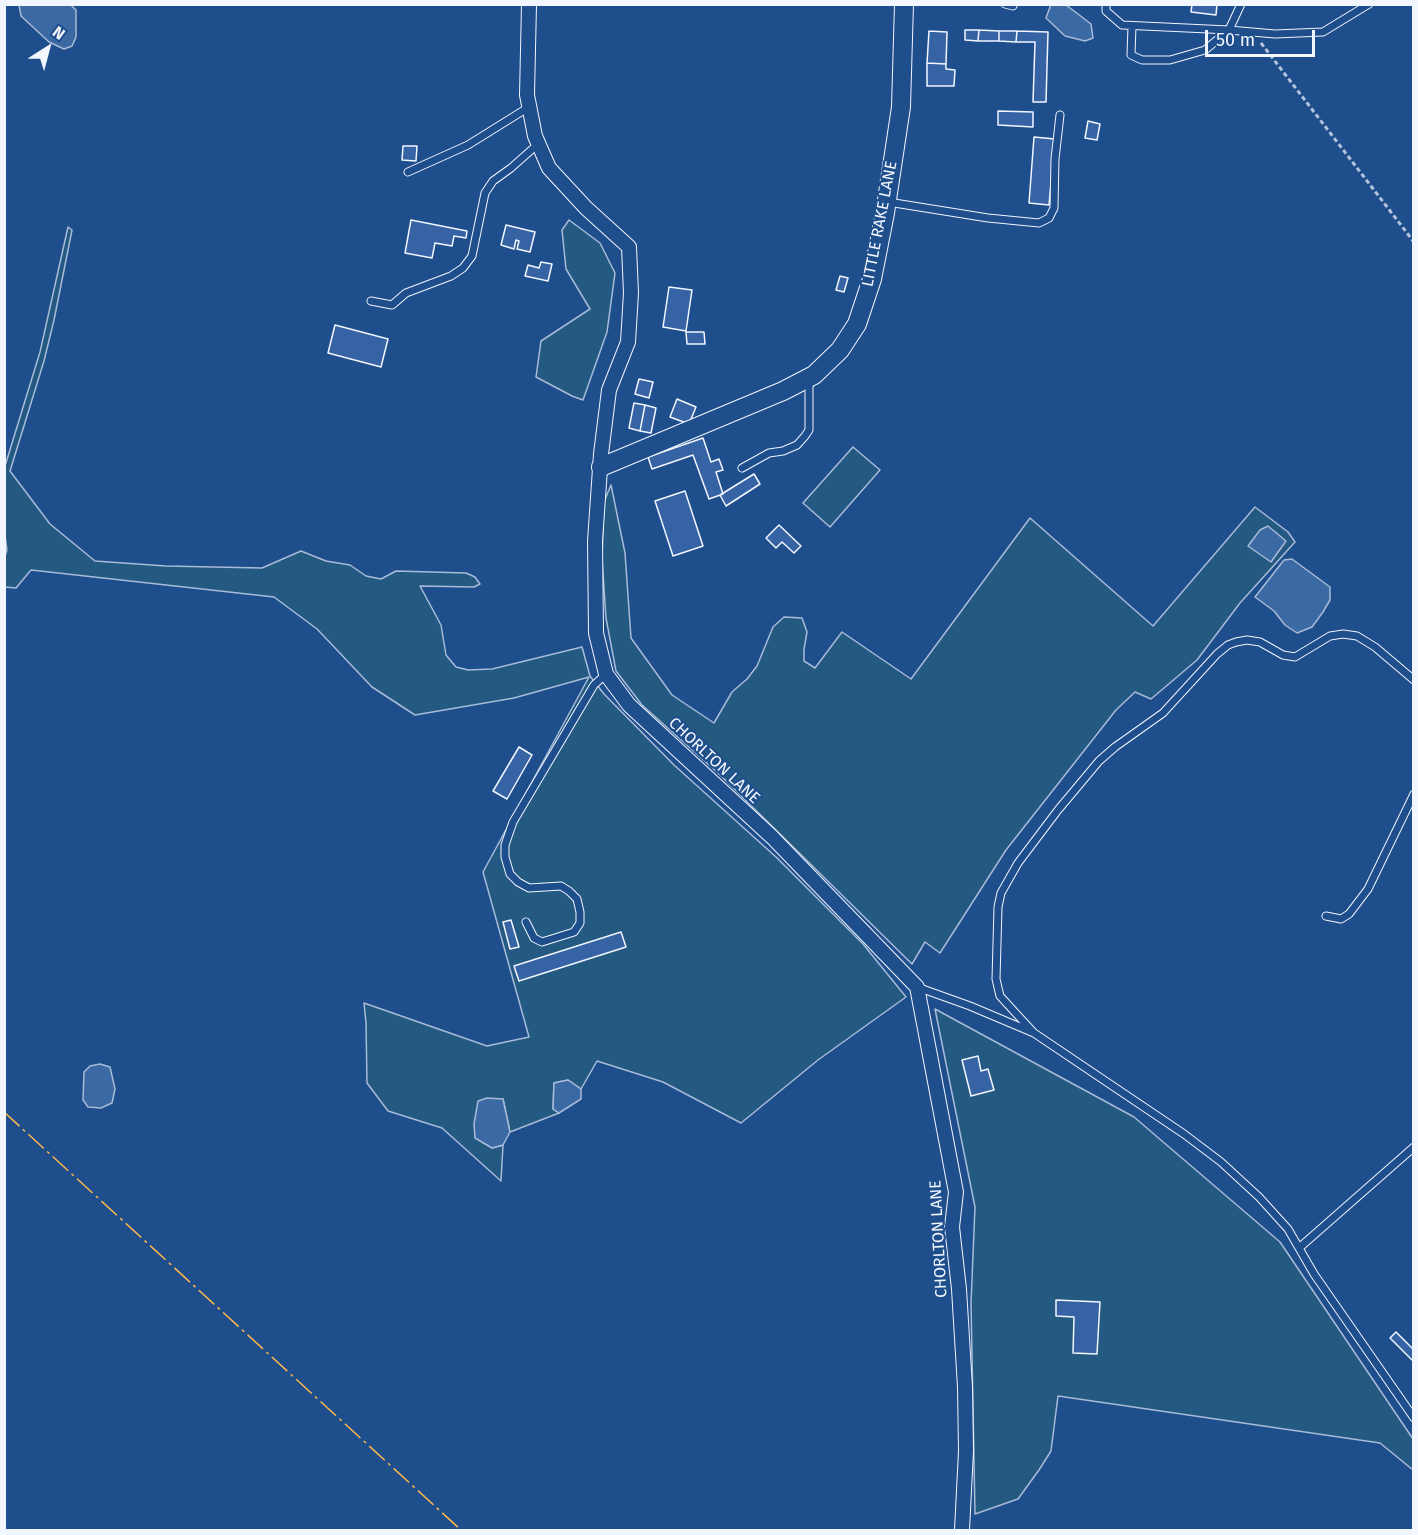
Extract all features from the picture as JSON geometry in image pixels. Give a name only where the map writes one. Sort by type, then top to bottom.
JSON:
[{"type":"street","name":"CHORLTON LANE","points":[[529,4],[527,95],[534,136],[549,168],[586,208],[629,247],[631,293],[628,342],[609,390],[601,454],[595,541],[596,633],[606,675],[629,705],[772,837],[917,987],[956,1192],[952,1227],[959,1289],[965,1387],[966,1451],[962,1530]]},
{"type":"street","name":"LITTLE RAKE LANE","points":[[601,468],[783,392],[809,377],[840,350],[857,324],[872,279],[887,201],[901,107],[904,4]]},
{"type":"lane","points":[[1106,4],[1106,11],[1122,25],[1275,34],[1323,32],[1369,4]]},
{"type":"lane","points":[[1132,26],[1131,55],[1142,60],[1170,60],[1205,50],[1229,30],[1241,4]]},
{"type":"lane","points":[[408,172],[468,145],[529,108]]},
{"type":"lane","points":[[887,201],[988,218],[1039,223],[1049,218],[1054,208],[1055,159],[1060,115]]},
{"type":"lane","points":[[371,301],[392,305],[406,293],[451,276],[463,268],[472,256],[485,193],[493,181],[538,144]]},
{"type":"lane","points":[[742,468],[769,453],[783,451],[797,445],[805,436],[809,430],[807,396],[809,377]]},
{"type":"lane","points":[[1034,1033],[1000,996],[996,979],[998,908],[1001,893],[1018,863],[1099,761],[1163,713],[1217,654],[1236,642],[1247,640],[1260,642],[1283,655],[1295,657],[1330,636],[1343,634],[1357,636],[1375,647],[1413,680]]},
{"type":"lane","points":[[526,922],[534,938],[542,942],[574,932],[580,923],[577,899],[569,891],[561,886],[529,888],[510,874],[505,857],[505,845],[513,822],[594,685],[606,675]]},
{"type":"lane","points":[[1326,916],[1341,919],[1349,914],[1368,890],[1413,794]]},
{"type":"lane","points":[[917,987],[1034,1033],[1184,1134],[1221,1162],[1259,1197],[1288,1229],[1314,1274],[1402,1398],[1413,1418]]},
{"type":"lane","points":[[1299,1248],[1413,1147]]},
{"type":"path","points":[[1252,32],[1413,242]]},
{"type":"shaded area","points":[[1051,4],[1066,5],[1091,24],[1093,38],[1085,41],[1065,36],[1046,18]]},
{"type":"shaded area","points":[[19,5],[71,5],[76,10],[76,37],[72,46],[64,49],[49,42],[21,16]]},
{"type":"shaded area","points":[[569,220],[600,243],[615,273],[607,332],[583,400],[536,377],[541,341],[590,309],[566,269],[562,230]]},
{"type":"shaded area","points":[[68,227],[72,230],[54,320],[44,361],[10,471],[50,524],[95,561],[166,566],[262,568],[301,551],[326,561],[350,565],[366,576],[381,579],[396,571],[466,573],[475,577],[480,584],[474,587],[420,586],[441,625],[446,655],[456,667],[468,670],[492,669],[582,647],[590,676],[604,694],[674,765],[776,857],[863,944],[906,997],[818,1060],[741,1123],[663,1082],[597,1061],[581,1089],[568,1080],[554,1083],[553,1109],[559,1113],[510,1132],[503,1099],[492,1148],[503,1145],[501,1181],[442,1128],[388,1111],[367,1083],[364,1003],[487,1046],[529,1037],[483,872],[589,677],[514,698],[415,715],[372,687],[317,629],[274,597],[31,570],[16,588],[5,587],[4,559],[7,550],[4,528],[5,466],[40,352]]},
{"type":"shaded area","points":[[853,447],[880,470],[830,527],[803,503]]},
{"type":"shaded area","points":[[611,485],[625,553],[631,638],[672,695],[714,723],[732,692],[747,679],[757,666],[773,627],[784,617],[802,618],[807,632],[804,661],[815,668],[842,632],[911,679],[1030,518],[1153,626],[1255,507],[1288,532],[1295,542],[1240,603],[1197,660],[1151,699],[1135,692],[1116,710],[1006,850],[940,953],[925,942],[912,964],[718,773],[642,705],[616,671],[606,618],[602,559],[604,502]]},
{"type":"shaded area","points":[[1268,526],[1286,541],[1271,562],[1248,546],[1260,530]]},
{"type":"shaded area","points":[[1292,559],[1330,587],[1330,600],[1323,612],[1312,627],[1297,633],[1255,597],[1284,560]]},
{"type":"shaded area","points":[[935,1009],[1134,1117],[1280,1242],[1413,1439],[1413,1470],[1380,1443],[1058,1396],[1051,1451],[1039,1470],[1018,1499],[975,1514],[971,1303],[975,1207]]},
{"type":"shaded area","points":[[100,1064],[110,1067],[115,1089],[112,1103],[101,1108],[88,1107],[83,1100],[84,1072],[90,1066]]},
{"type":"shaded area","points":[[568,1080],[581,1089],[581,1099],[559,1113],[553,1109],[554,1083]]},
{"type":"shaded area","points":[[487,1098],[503,1099],[510,1132],[503,1145],[492,1148],[475,1138],[474,1124],[478,1101]]},
{"type":"building","points":[[1192,4],[1217,4],[1216,15],[1191,12]]},
{"type":"building","points":[[965,30],[979,30],[978,41],[965,40]]},
{"type":"building","points":[[979,30],[999,31],[999,41],[978,41]]},
{"type":"building","points":[[929,31],[947,32],[946,64],[927,63]]},
{"type":"building","points":[[999,31],[1017,31],[1016,42],[999,41]]},
{"type":"building","points":[[1017,31],[1048,32],[1046,102],[1033,102],[1035,42],[1016,42]]},
{"type":"building","points":[[927,63],[946,64],[946,69],[955,70],[954,86],[927,86]]},
{"type":"building","points":[[998,111],[1033,112],[1033,127],[998,125]]},
{"type":"building","points":[[1088,121],[1100,124],[1097,140],[1085,138]]},
{"type":"building","points":[[1034,137],[1055,139],[1049,205],[1029,203]]},
{"type":"building","points":[[403,146],[417,146],[416,161],[402,160]]},
{"type":"building","points":[[411,220],[467,231],[466,238],[454,236],[452,246],[435,243],[432,258],[405,253]]},
{"type":"building","points":[[506,225],[535,232],[530,252],[517,249],[519,241],[516,240],[514,249],[501,245]]},
{"type":"building","points":[[541,262],[552,264],[548,281],[525,276],[528,265],[539,268]]},
{"type":"building","points":[[840,276],[848,278],[844,292],[836,290]]},
{"type":"building","points":[[669,287],[692,290],[686,331],[663,327]]},
{"type":"building","points":[[335,325],[388,339],[381,367],[328,353]]},
{"type":"building","points":[[686,332],[704,332],[705,344],[687,344]]},
{"type":"building","points":[[639,379],[653,382],[649,398],[635,394]]},
{"type":"building","points":[[677,399],[696,407],[689,424],[670,417]]},
{"type":"building","points":[[634,403],[645,405],[640,431],[629,428]]},
{"type":"building","points":[[645,405],[656,408],[651,433],[640,431]]},
{"type":"building","points":[[703,438],[711,462],[719,459],[723,470],[716,472],[723,494],[709,499],[693,455],[652,469],[648,457]]},
{"type":"building","points":[[754,474],[760,484],[726,506],[720,495]]},
{"type":"building","points":[[685,491],[703,546],[673,556],[655,501]]},
{"type":"building","points":[[779,525],[801,546],[794,553],[782,542],[776,548],[766,538]]},
{"type":"building","points":[[519,747],[532,755],[507,799],[493,791]]},
{"type":"building","points":[[511,920],[519,947],[510,949],[503,922]]},
{"type":"building","points":[[621,932],[626,947],[519,981],[514,966]]},
{"type":"building","points":[[978,1056],[981,1071],[988,1069],[994,1090],[971,1096],[962,1060]]},
{"type":"building","points":[[1056,1300],[1100,1302],[1097,1354],[1073,1353],[1074,1317],[1056,1316]]},
{"type":"building","points":[[1396,1332],[1414,1350],[1413,1361],[1390,1338]]},
{"type":"power","points":[[4,1112],[461,1530]]}]
